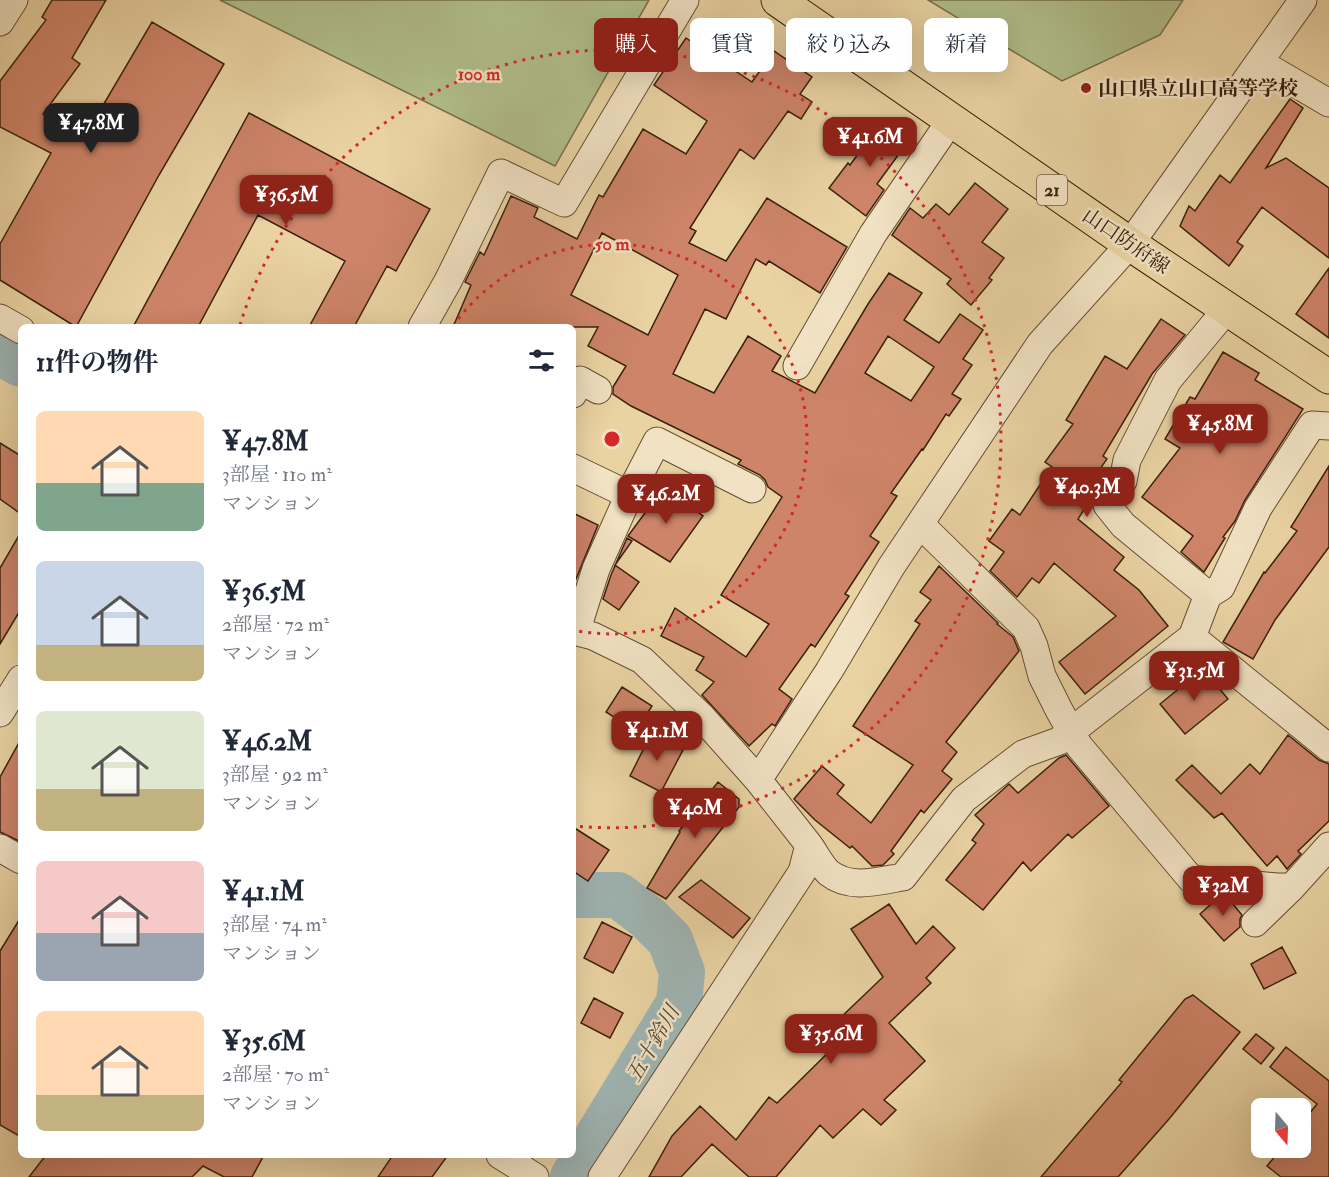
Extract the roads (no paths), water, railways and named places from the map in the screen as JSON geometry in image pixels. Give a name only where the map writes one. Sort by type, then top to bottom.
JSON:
[{"type":"main road","name":"山口防府線","points":[[778,0],[1130,244],[1329,377]]},
{"type":"street","points":[[0,22],[14,0]]},
{"type":"street","points":[[424,324],[448,281],[501,173],[564,203],[685,0]]},
{"type":"street","points":[[758,780],[829,672],[891,567],[1040,344],[1130,244],[1303,0]]},
{"type":"street","points":[[1259,62],[1329,103]]},
{"type":"street","points":[[797,366],[873,234],[951,120]]},
{"type":"street","points":[[1208,595],[1123,525],[1107,505],[1123,481],[1127,460],[1168,380],[1227,309]]},
{"type":"street","points":[[0,318],[18,328]]},
{"type":"street","points":[[576,632],[593,636],[642,660],[701,716],[758,780],[810,845],[827,872],[848,883],[875,882],[903,877],[964,799],[1023,754],[1059,741],[1192,637],[1208,595],[1221,587],[1258,508],[1312,425],[1329,426]]},
{"type":"street","points":[[576,626],[596,569],[628,495],[657,441],[752,489]]},
{"type":"street","points":[[576,469],[628,495]]},
{"type":"street","points":[[920,524],[1026,628],[1034,646],[1042,676],[1079,746],[1191,879],[1292,887]]},
{"type":"street","points":[[1192,637],[1329,748]]},
{"type":"street","points":[[0,713],[18,684]]},
{"type":"street","points":[[602,1177],[802,872],[810,845]]},
{"type":"street","points":[[1255,923],[1329,846]]},
{"type":"street","points":[[0,848],[18,858]]},
{"type":"street","points":[[505,1158],[535,1177]]},
{"type":"waterway","name":"五十鈴川","points":[[0,352],[18,362]]},
{"type":"waterway","name":"五十鈴川","points":[[573,1177],[679,1003],[682,972],[670,940],[647,917],[618,895],[576,895]]},
{"type":"place","name":"山口県立山口高等学校","points":[[1086,88]]}]
